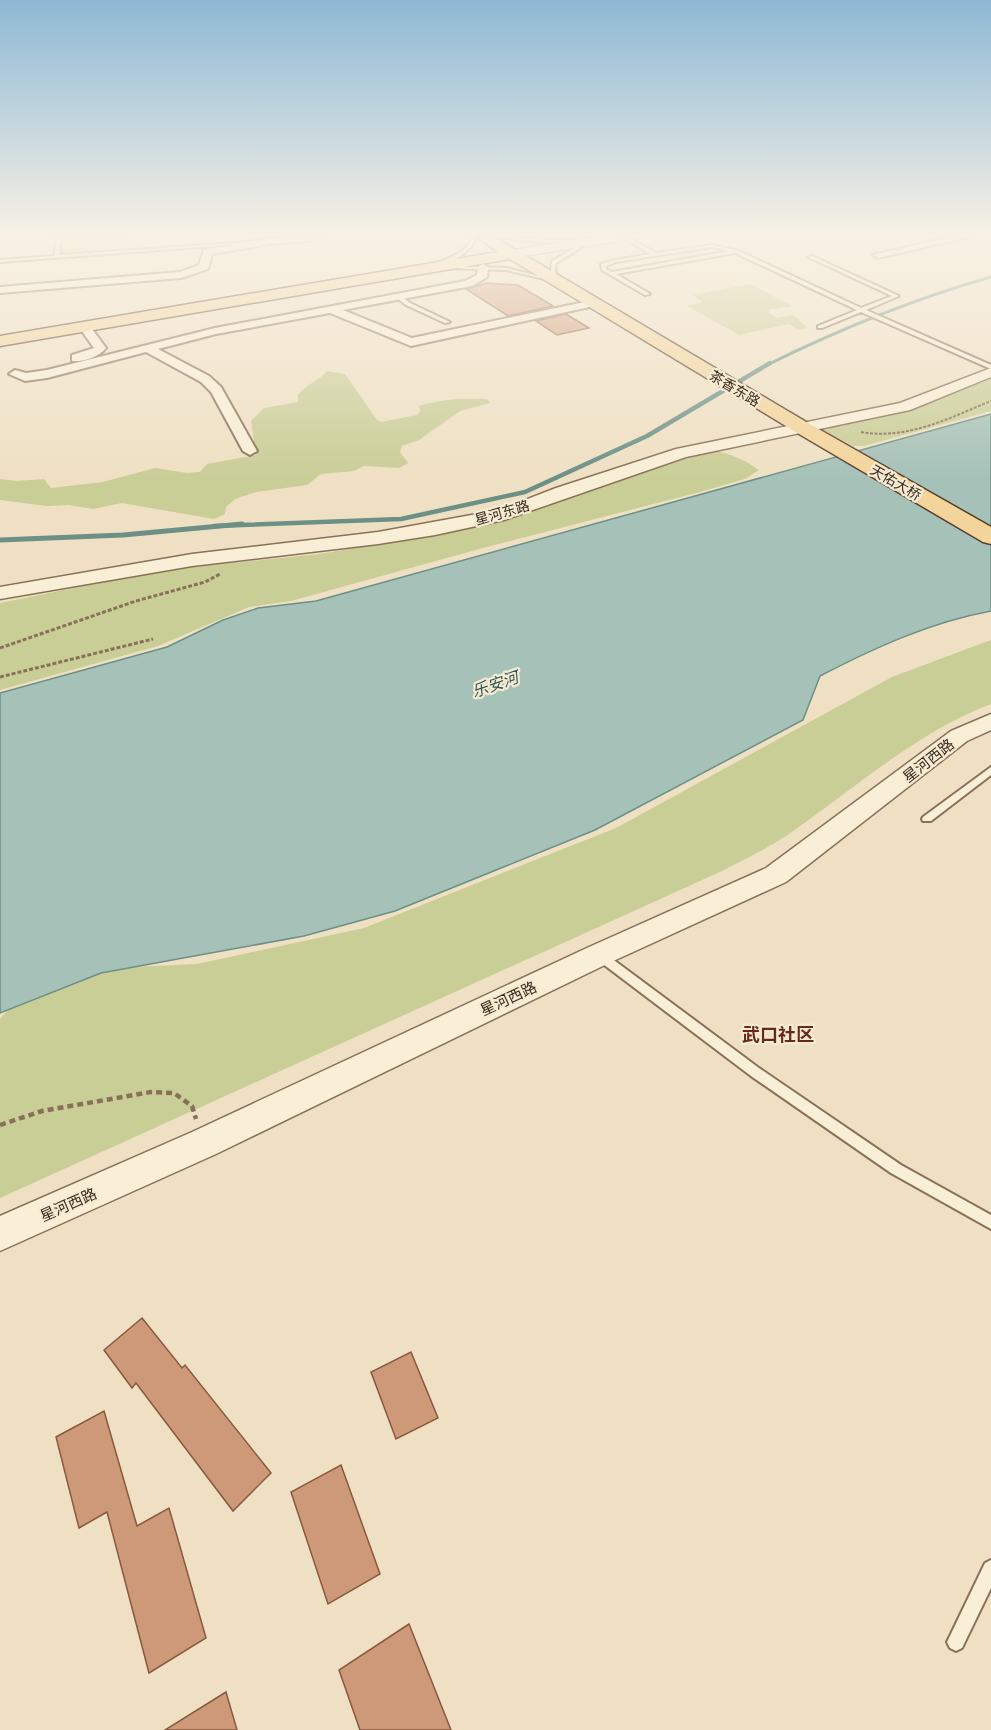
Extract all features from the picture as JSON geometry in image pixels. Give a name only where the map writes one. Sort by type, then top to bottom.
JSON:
[{"type":"main road","points":[[0,341],[139,318]]},
{"type":"main road","name":"茶香东路","points":[[618,318],[801,427]]},
{"type":"main road","name":"天佑大桥","points":[[801,427],[991,537]]},
{"type":"street","points":[[15,374],[25,377],[47,374],[215,331],[284,318]]},
{"type":"street","points":[[351,318],[411,342],[525,318]]},
{"type":"street","points":[[0,377],[99,350],[100,348],[85,327]]},
{"type":"street","points":[[147,348],[205,379],[216,390],[250,451]]},
{"type":"street","name":"星河东路","points":[[0,593],[192,560],[378,538],[504,514],[562,492],[682,453],[904,406],[991,372]]},
{"type":"street","name":"星河西路","points":[[0,1234],[204,1143],[599,955],[776,875],[959,736],[991,721]]},
{"type":"lane","points":[[438,318],[447,322]]},
{"type":"lane","points":[[820,327],[844,318]]},
{"type":"lane","points":[[877,318],[991,367]]},
{"type":"lane","points":[[927,819],[991,770]]},
{"type":"lane","points":[[599,955],[755,1072],[896,1169],[991,1222]]},
{"type":"lane","points":[[956,1642],[991,1569]]},
{"type":"path","points":[[837,420],[849,428],[867,433],[899,433],[922,428],[991,401]]},
{"type":"path","points":[[0,648],[136,601],[205,582],[218,575],[236,555]]},
{"type":"path","points":[[0,677],[153,639]]},
{"type":"path","points":[[0,1125],[42,1111],[151,1092],[174,1093],[192,1106],[204,1143]]},
{"type":"green space","points":[[708,318],[796,318],[808,328],[798,330],[789,324],[739,335]]},
{"type":"green space","points":[[991,370],[991,411],[864,446],[853,446],[819,428],[855,419]]},
{"type":"green space","points":[[327,371],[345,374],[377,420],[381,422],[417,415],[420,411],[419,406],[436,402],[487,399],[490,403],[460,411],[419,440],[402,446],[400,452],[408,463],[399,468],[364,466],[354,471],[321,474],[307,485],[256,492],[235,499],[226,507],[225,514],[214,519],[122,503],[93,509],[0,500],[0,479],[16,481],[44,479],[51,488],[103,482],[155,468],[187,473],[200,472],[207,464],[256,455],[251,421],[264,408],[298,402],[298,395],[301,391]]},
{"type":"green space","points":[[707,450],[734,456],[759,470],[745,479],[696,493],[291,601],[249,607],[158,646],[0,690],[0,603],[163,570],[319,554],[411,539],[501,519]]},
{"type":"green space","points":[[991,640],[991,704],[936,730],[910,746],[771,845],[722,871],[0,1198],[0,1019],[20,996],[87,969],[197,964],[364,928],[616,828],[892,677]]},
{"type":"water","name":"乐安河","points":[[991,414],[991,611],[947,622],[903,637],[820,676],[803,720],[595,830],[395,911],[304,936],[101,973],[0,1013],[0,693],[167,647],[223,620],[258,608],[316,601]]},
{"type":"building","points":[[550,318],[572,318],[589,328],[557,335],[536,321]]},
{"type":"building","points":[[142,1318],[182,1368],[185,1365],[271,1473],[233,1511],[136,1383],[132,1388],[104,1350]]},
{"type":"building","points":[[411,1352],[438,1418],[396,1439],[371,1372]]},
{"type":"building","points":[[104,1411],[137,1526],[169,1508],[206,1638],[149,1673],[107,1512],[79,1528],[56,1437]]},
{"type":"building","points":[[341,1465],[380,1574],[328,1604],[291,1492]]},
{"type":"building","points":[[409,1624],[451,1730],[360,1730],[339,1670]]},
{"type":"building","points":[[226,1692],[237,1730],[165,1730]]},
{"type":"waterway","points":[[767,365],[873,318]]},
{"type":"waterway","points":[[225,526],[401,519],[525,492],[647,436],[770,363]]},
{"type":"waterway","points":[[225,526],[242,524]]},
{"type":"waterway","points":[[214,526],[225,526]]},
{"type":"waterway","points":[[0,540],[123,535],[225,526]]},
{"type":"district","name":"武口社区","points":[[778,1034]]}]
